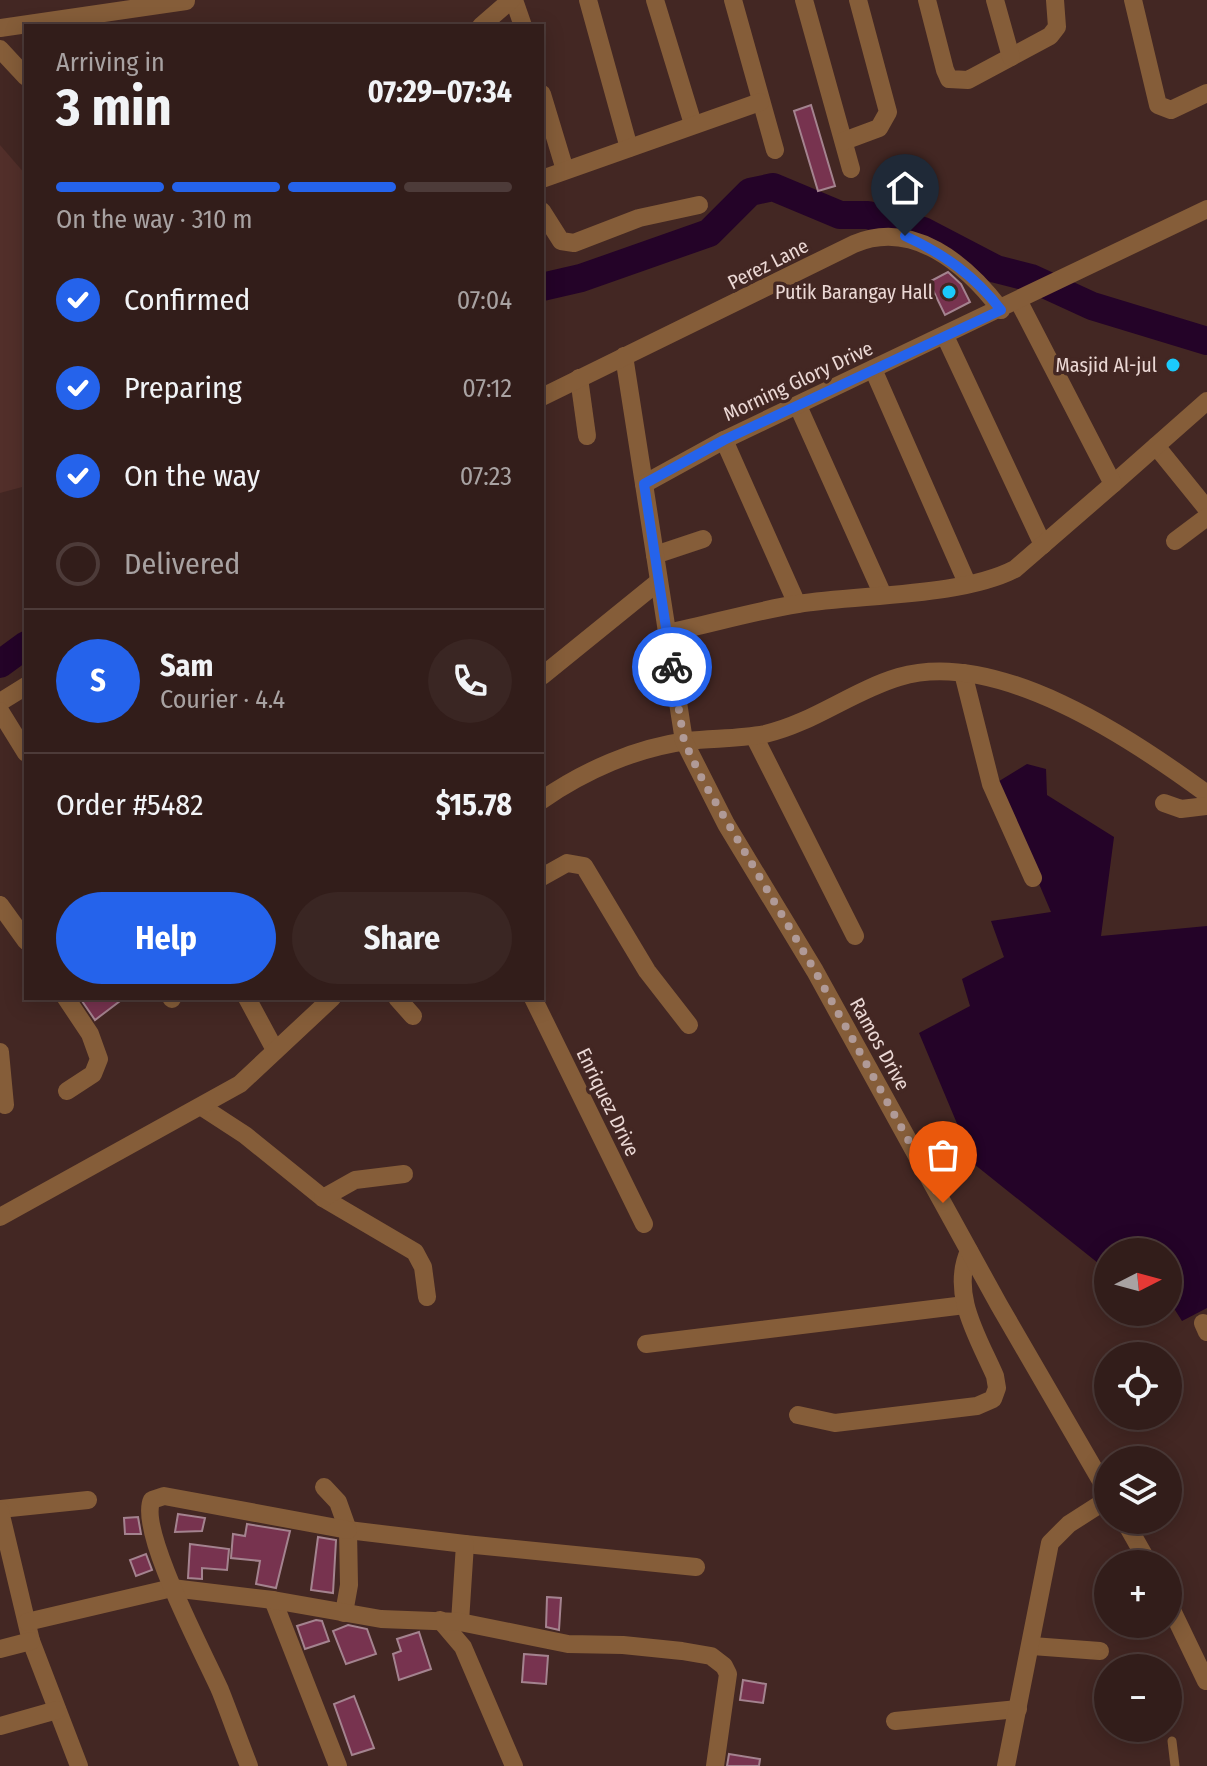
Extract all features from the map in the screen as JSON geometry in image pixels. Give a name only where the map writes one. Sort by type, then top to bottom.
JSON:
[{"type":"street","points":[[483,24],[512,0],[522,24]]},
{"type":"street","points":[[588,0],[629,148]]},
{"type":"street","points":[[655,0],[693,124]]},
{"type":"street","points":[[733,0],[775,150]]},
{"type":"street","points":[[804,0],[851,169]]},
{"type":"street","points":[[844,141],[879,128],[888,112],[858,0]]},
{"type":"street","points":[[927,0],[949,79],[968,80],[1050,36],[1057,27],[1055,0]]},
{"type":"street","points":[[995,0],[1011,57]]},
{"type":"street","points":[[1133,0],[1158,105],[1171,110],[1207,93]]},
{"type":"street","points":[[28,24],[186,1]]},
{"type":"street","points":[[0,28],[24,25]]},
{"type":"street","points":[[0,49],[24,73]]},
{"type":"street","points":[[544,101],[565,170]]},
{"type":"street","points":[[544,178],[760,102]]},
{"type":"street","points":[[544,214],[561,241],[574,243],[639,218],[699,205]]},
{"type":"street","name":"Morning Glory Drive","points":[[644,484],[724,440],[1019,302],[1207,209]]},
{"type":"street","name":"Perez Lane","points":[[544,396],[854,244],[885,234],[905,236],[935,249],[964,269],[1001,310]]},
{"type":"street","points":[[1019,302],[1113,484]]},
{"type":"street","points":[[945,336],[1043,545]]},
{"type":"street","points":[[624,356],[684,741]]},
{"type":"street","points":[[873,369],[967,583]]},
{"type":"street","points":[[579,378],[587,436]]},
{"type":"street","points":[[667,633],[797,604],[967,583],[1006,573],[1043,545],[1207,401]]},
{"type":"street","points":[[798,406],[882,593]]},
{"type":"street","points":[[724,440],[797,604]]},
{"type":"street","points":[[1156,446],[1207,509]]},
{"type":"street","points":[[1175,541],[1207,517]]},
{"type":"street","points":[[655,555],[703,539]]},
{"type":"street","points":[[544,674],[658,582]]},
{"type":"street","points":[[544,799],[593,768],[684,741],[754,736],[790,728],[900,677],[934,671],[963,673],[1068,707],[1110,728],[1207,794]]},
{"type":"street","points":[[963,673],[991,784],[1033,878]]},
{"type":"street","points":[[0,702],[24,687]]},
{"type":"street","points":[[0,711],[24,750]]},
{"type":"street","points":[[754,736],[855,936]]},
{"type":"street","name":"Ramos Drive","points":[[684,741],[726,824],[815,971],[1094,1471]]},
{"type":"street","points":[[1164,803],[1181,809],[1207,806]]},
{"type":"street","points":[[544,876],[567,863],[584,866],[647,971],[689,1025]]},
{"type":"street","points":[[0,905],[24,938]]},
{"type":"street","points":[[67,1000],[90,1034],[99,1059],[93,1074],[67,1091]]},
{"type":"street","points":[[248,1000],[275,1050]]},
{"type":"street","points":[[0,1217],[240,1084],[330,1000]]},
{"type":"street","points":[[399,1000],[413,1016]]},
{"type":"street","name":"Enriquez Drive","points":[[534,1000],[644,1224]]},
{"type":"street","points":[[0,1052],[5,1105]]},
{"type":"street","points":[[202,1107],[245,1135],[323,1198],[415,1252],[423,1267],[427,1297]]},
{"type":"street","points":[[323,1198],[355,1180],[404,1174]]},
{"type":"street","points":[[798,1415],[835,1423],[988,1403],[996,1395],[995,1376],[965,1305],[963,1266],[969,1251]]},
{"type":"street","points":[[646,1344],[965,1305]]},
{"type":"street","points":[[324,1487],[338,1502],[348,1530],[349,1585],[344,1613]]},
{"type":"street","points":[[249,1766],[221,1692],[172,1588],[148,1516],[148,1506],[156,1498],[190,1499],[348,1530],[696,1567]]},
{"type":"street","points":[[79,1766],[29,1632],[0,1510],[88,1500]]},
{"type":"street","points":[[1006,1766],[1050,1543],[1094,1506]]},
{"type":"street","points":[[460,1622],[465,1544]]},
{"type":"street","points":[[0,1649],[29,1632],[172,1588],[273,1600],[381,1619],[460,1622],[568,1644],[623,1645],[711,1656],[724,1666],[728,1674],[715,1766]]},
{"type":"street","points":[[273,1600],[338,1766]]},
{"type":"street","points":[[440,1620],[463,1647],[514,1766]]},
{"type":"street","points":[[1182,1631],[1206,1681]]},
{"type":"street","points":[[1032,1646],[1100,1651]]},
{"type":"street","points":[[895,1721],[1018,1709]]},
{"type":"street","points":[[0,1726],[57,1710]]},
{"type":"lane","points":[[1172,1742],[1175,1766]]},
{"type":"shaded area","points":[[0,145],[24,173],[24,487],[0,493]]},
{"type":"shaded area","points":[[1027,764],[1046,769],[1047,795],[1114,837],[1101,936],[1207,926],[1207,1308],[1182,1321],[1182,1238],[1094,1238],[1094,1260],[974,1164],[919,1033],[970,1006],[962,979],[1004,957],[991,921],[1051,912],[996,783]]},
{"type":"building","points":[[811,105],[835,186],[818,191],[794,111]]},
{"type":"building","name":"Putik Barangay Hall","points":[[948,272],[961,284],[970,302],[945,315],[929,282]]},
{"type":"building","points":[[81,1000],[121,1000],[95,1020]]},
{"type":"building","points":[[178,1514],[205,1518],[202,1531],[175,1532]]},
{"type":"building","points":[[138,1517],[141,1534],[125,1534],[124,1518]]},
{"type":"building","points":[[247,1524],[290,1531],[276,1588],[256,1584],[260,1561],[231,1558],[233,1534],[245,1536]]},
{"type":"building","points":[[318,1537],[336,1540],[333,1593],[311,1590]]},
{"type":"building","points":[[190,1544],[229,1549],[227,1570],[202,1568],[202,1579],[188,1578]]},
{"type":"building","points":[[146,1554],[152,1570],[136,1576],[130,1560]]},
{"type":"building","points":[[547,1597],[561,1598],[559,1630],[546,1627]]},
{"type":"building","points":[[322,1621],[329,1641],[305,1649],[297,1626]]},
{"type":"building","points":[[348,1625],[367,1629],[376,1654],[346,1664],[333,1631]]},
{"type":"building","points":[[419,1632],[431,1669],[399,1680],[393,1654],[401,1651],[397,1639]]},
{"type":"building","points":[[524,1654],[548,1656],[546,1684],[522,1682]]},
{"type":"building","points":[[743,1680],[766,1684],[763,1703],[740,1700]]},
{"type":"building","points":[[354,1696],[374,1748],[352,1755],[334,1704]]},
{"type":"building","points":[[729,1754],[760,1759],[759,1766],[727,1766]]},
{"type":"waterway","points":[[544,287],[581,278],[709,233],[750,192],[773,187],[840,215],[868,215],[923,231],[996,269],[1031,278],[1092,306],[1207,341]]},
{"type":"waterway","points":[[0,664],[24,646]]},
{"type":"way so far","points":[[672,667],[684,741],[703,781],[815,971],[943,1203]]},
{"type":"place","name":"Putik Barangay Hall","points":[[949,292]]},
{"type":"place","name":"Masjid Al-jul","points":[[1173,365]]},
{"type":"route","points":[[672,667],[644,484],[724,440],[1001,310],[964,269],[935,249],[905,236]]}]
